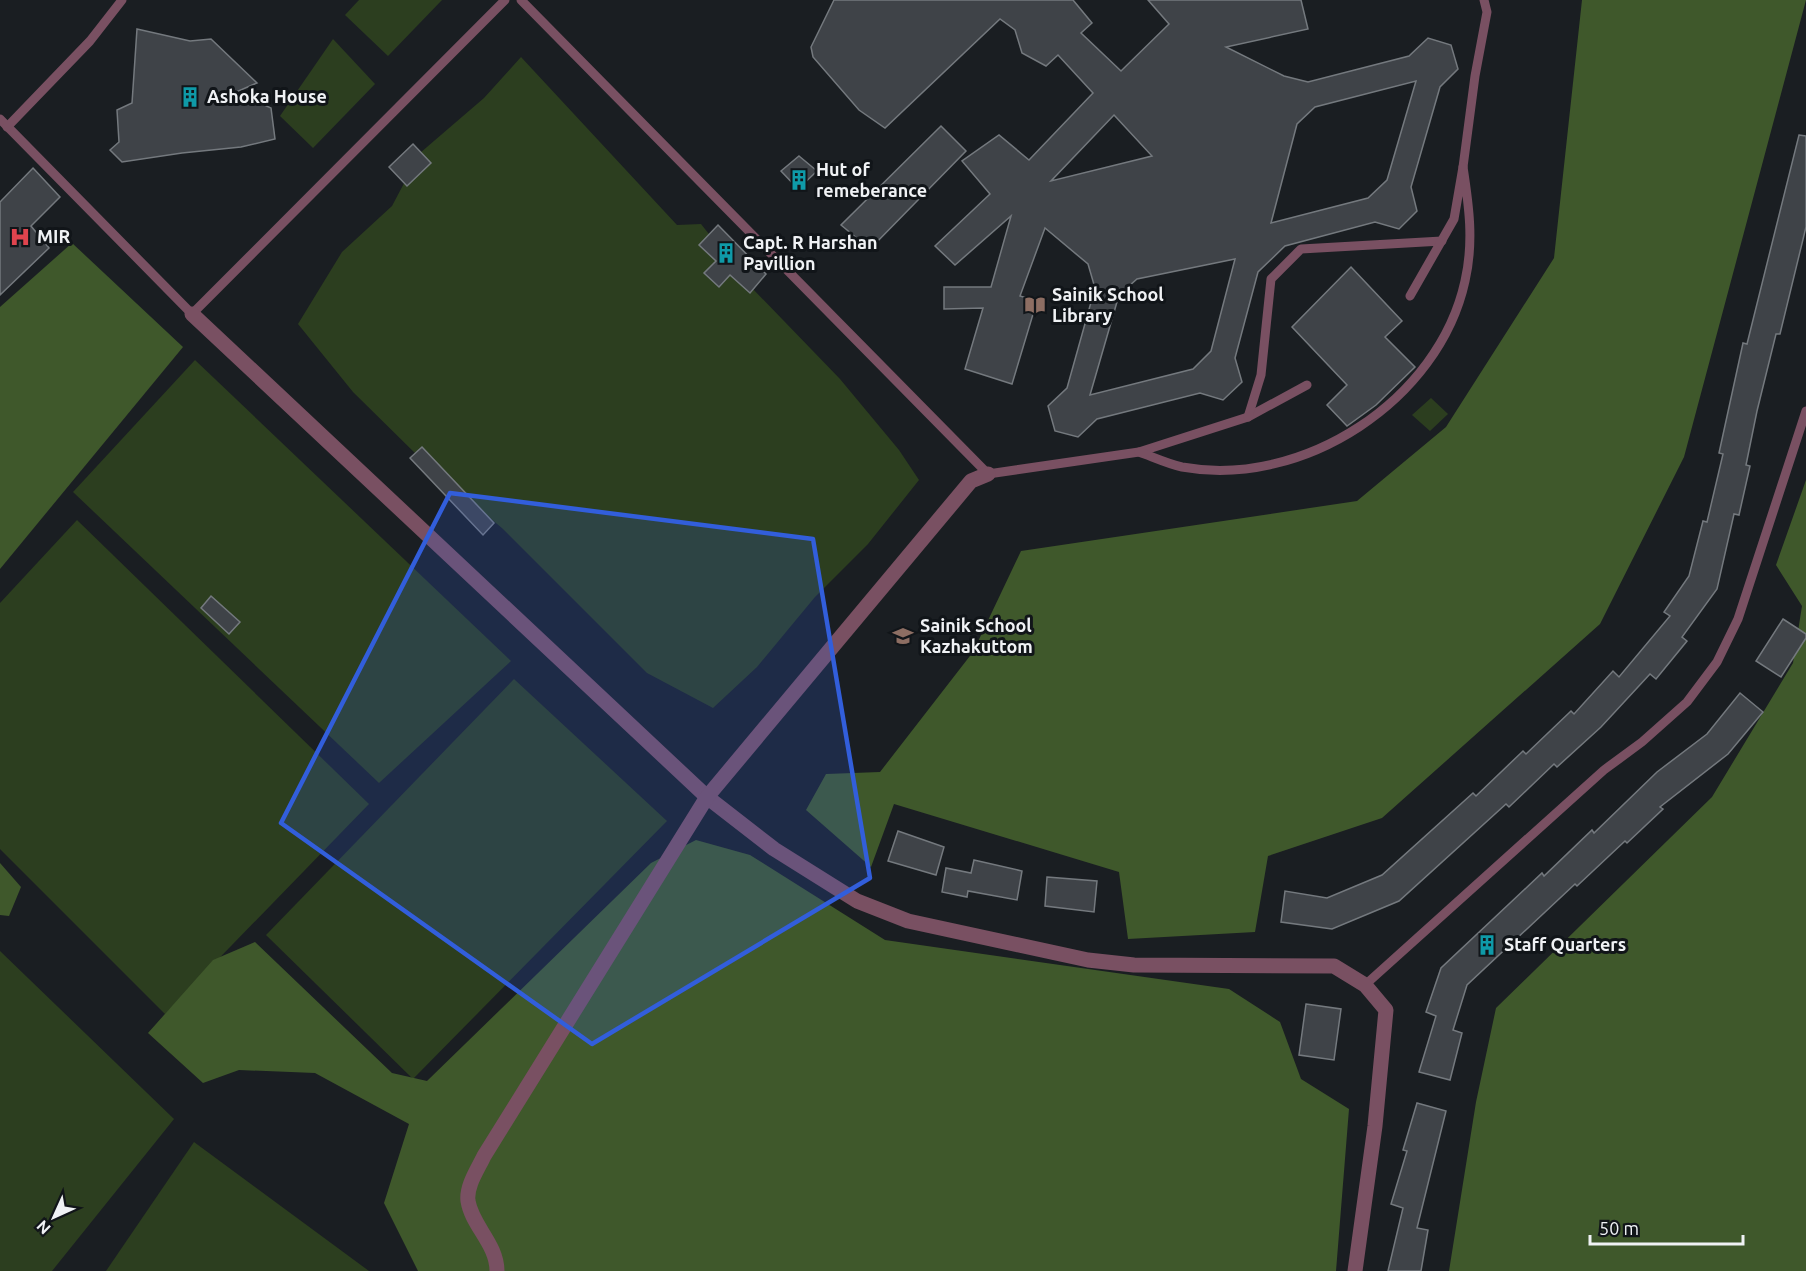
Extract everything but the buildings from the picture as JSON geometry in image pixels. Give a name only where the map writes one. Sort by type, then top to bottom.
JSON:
[{"type":"street","points":[[192,314],[707,797],[774,849],[857,901],[908,921],[1088,960],[1134,964],[1334,966],[1365,985],[1386,1010],[1375,1126],[1355,1271]]},
{"type":"street","points":[[497,1271],[491,1245],[468,1200],[471,1182],[707,797],[971,481],[988,474]]},
{"type":"lane","points":[[7,126],[90,41],[122,0]]},
{"type":"lane","points":[[0,119],[192,314],[505,0]]},
{"type":"lane","points":[[521,0],[988,474],[1139,452],[1248,417],[1307,385]]},
{"type":"lane","points":[[1410,296],[1454,219],[1487,12],[1484,0]]},
{"type":"lane","points":[[1139,452],[1182,467],[1227,469],[1272,463],[1316,450],[1358,430],[1400,396],[1429,362],[1448,327],[1465,282],[1471,243],[1463,167]]},
{"type":"lane","points":[[1248,417],[1261,375],[1271,279],[1301,249],[1442,241]]},
{"type":"lane","points":[[1365,985],[1604,770],[1642,742],[1687,702],[1717,662],[1738,620],[1806,411]]},
{"type":"highlighted area","points":[[450,493],[813,539],[870,878],[592,1044],[281,823]]},
{"type":"green space","points":[[359,0],[442,0],[388,56],[345,15]]},
{"type":"green space","points":[[1582,0],[1806,0],[1684,457],[1600,624],[1382,818],[1268,856],[1255,932],[1128,939],[1119,872],[894,804],[871,867],[806,810],[826,774],[880,772],[973,652],[1021,551],[1357,501],[1446,427],[1554,258]]},
{"type":"green space","points":[[333,39],[375,84],[313,148],[280,116]]},
{"type":"green space","points":[[521,57],[677,225],[701,224],[751,287],[840,379],[899,450],[919,480],[868,544],[815,597],[757,667],[713,708],[647,673],[503,529],[421,459],[353,392],[298,324],[342,252],[392,206],[420,153],[484,98]]},
{"type":"green space","points":[[72,243],[183,347],[0,569],[0,307]]},
{"type":"green space","points":[[195,360],[511,661],[379,783],[73,492]]},
{"type":"green space","points":[[1431,398],[1448,414],[1430,431],[1412,415]]},
{"type":"green space","points":[[1806,480],[1806,1271],[1449,1271],[1476,1102],[1496,1008],[1712,797],[1793,663],[1802,606],[1776,565]]},
{"type":"green space","points":[[77,520],[369,804],[165,1014],[0,849],[0,603]]},
{"type":"green space","points":[[514,679],[667,821],[413,1079],[266,935]]},
{"type":"green space","points":[[696,840],[750,855],[885,940],[1229,989],[1280,1022],[1301,1079],[1349,1109],[1336,1271],[418,1271],[384,1203],[409,1124],[315,1073],[239,1070],[203,1083],[148,1033],[213,960],[255,942],[392,1073],[427,1081],[651,863]]},
{"type":"green space","points":[[0,863],[21,887],[9,916],[0,915]]},
{"type":"green space","points":[[0,951],[174,1119],[52,1271],[0,1271]]},
{"type":"green space","points":[[194,1142],[369,1271],[106,1271]]},
{"type":"place","name":"Ashoka House","points":[[190,97]]},
{"type":"place","name":"Hut of remeberance","points":[[799,180]]},
{"type":"place","name":"MIR","points":[[20,237]]},
{"type":"place","name":"Capt. R Harshan Pavillion","points":[[726,253]]},
{"type":"place","name":"Sainik School Library","points":[[1035,305]]},
{"type":"place","name":"Sainik School Kazhakuttom","points":[[903,636]]},
{"type":"place","name":"Staff Quarters","points":[[1487,945]]}]
